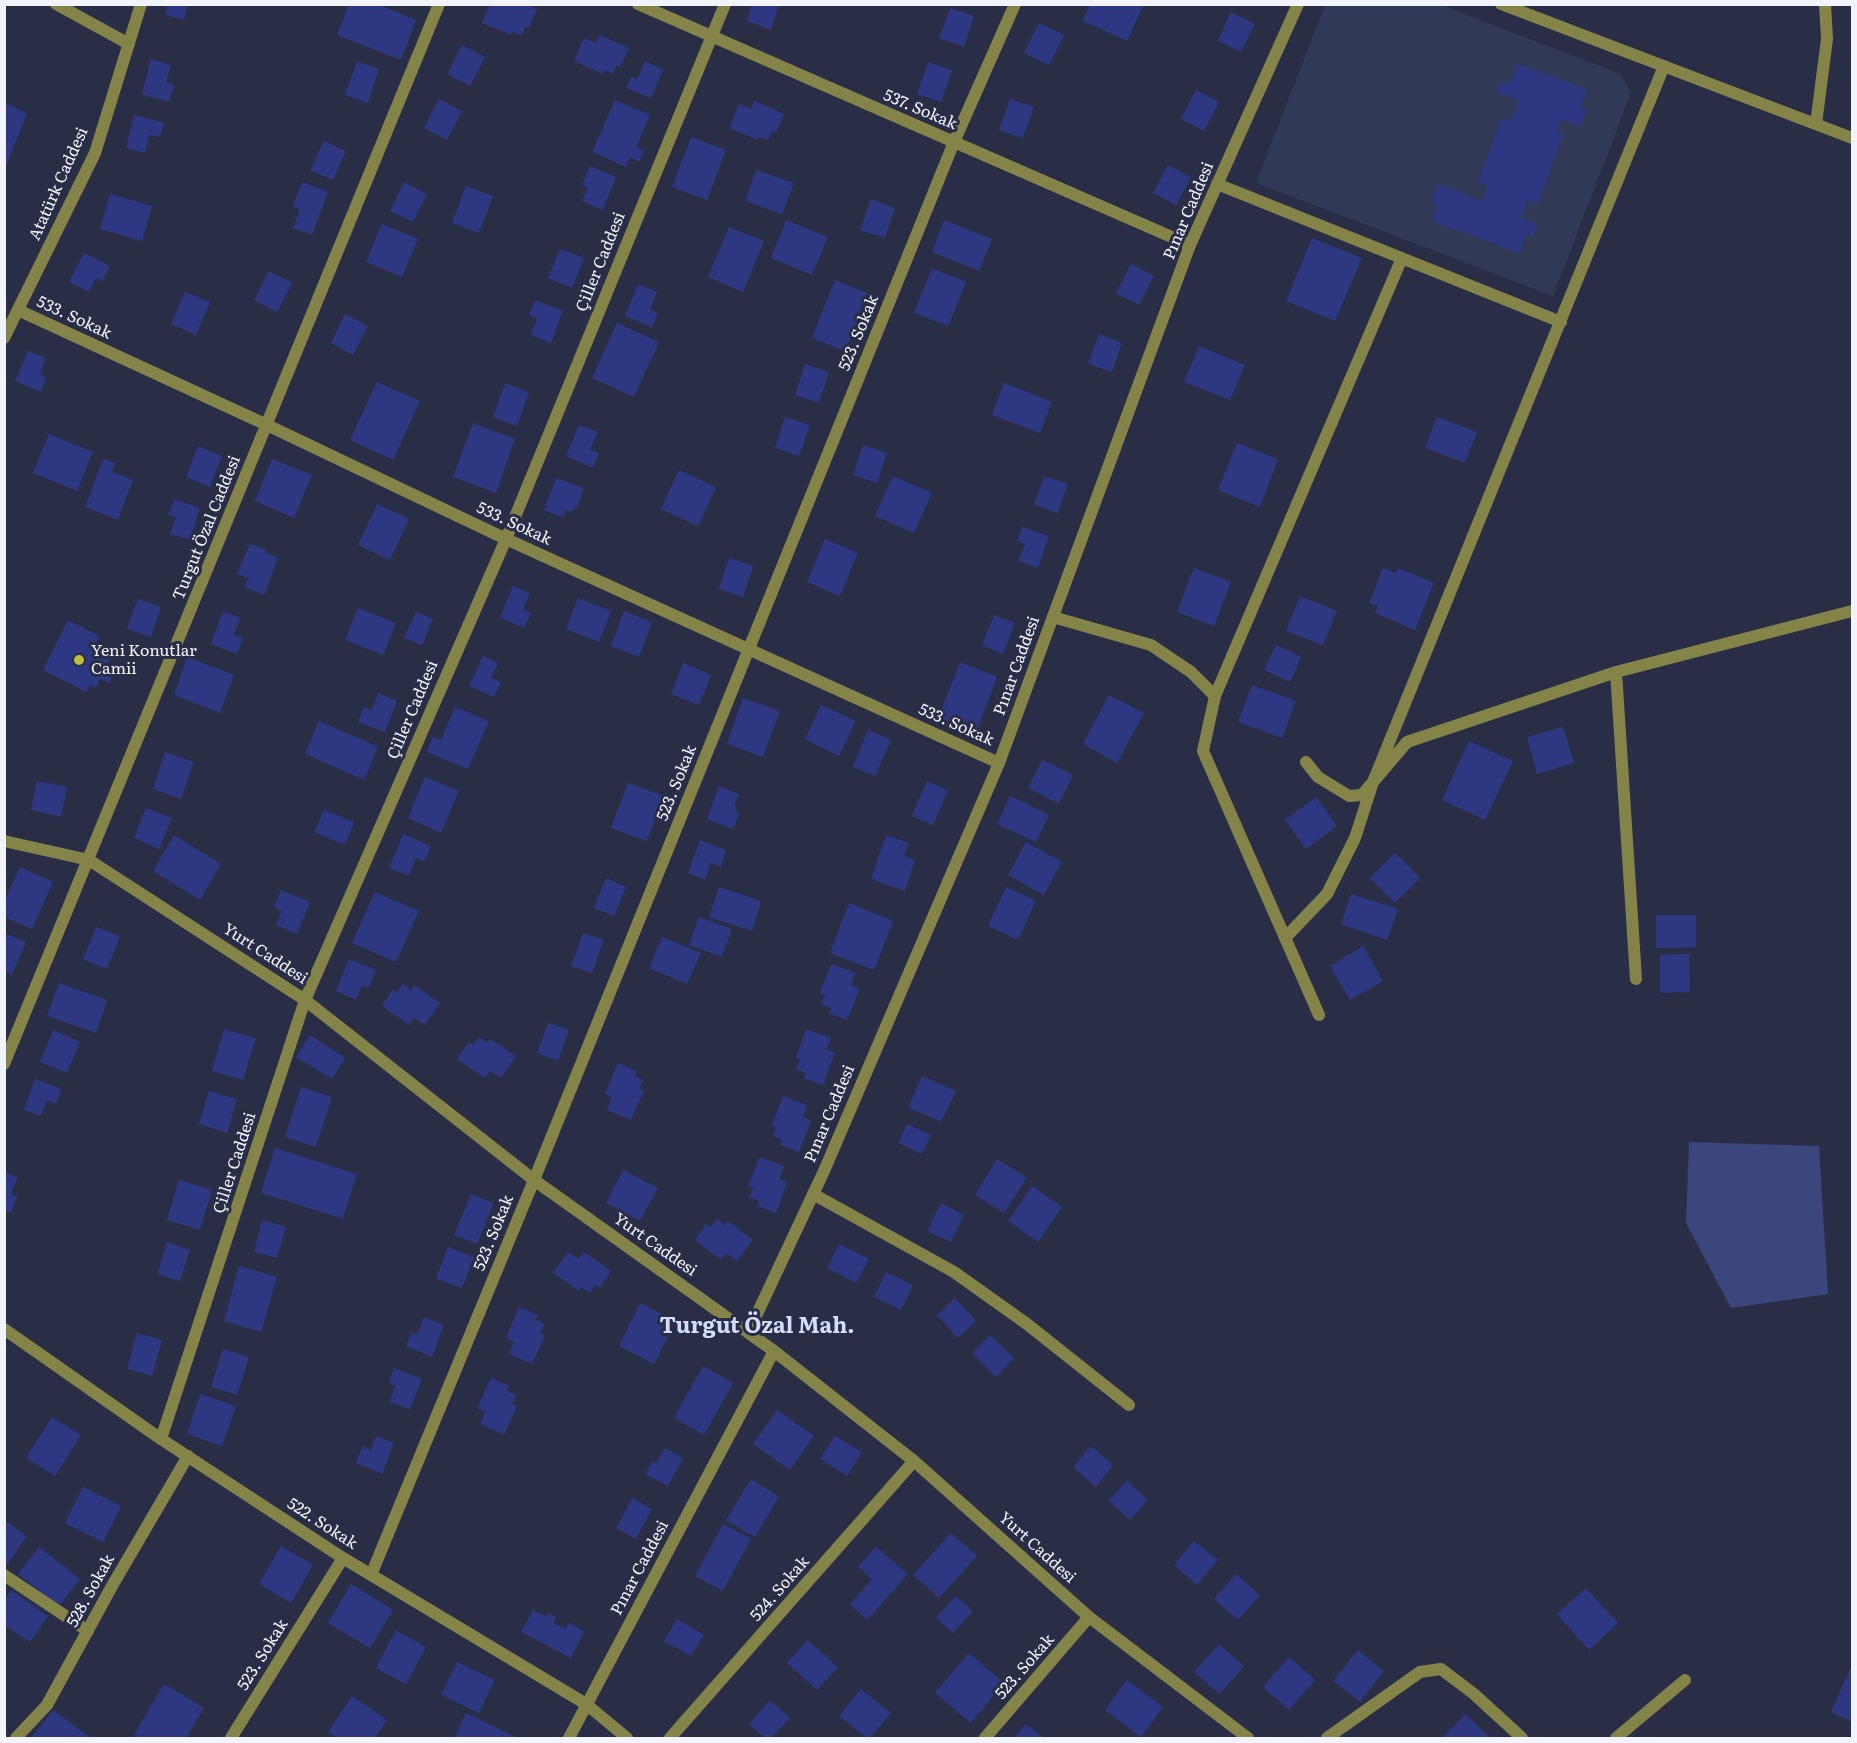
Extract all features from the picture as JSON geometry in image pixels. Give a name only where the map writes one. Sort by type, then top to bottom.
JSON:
[{"type":"street","points":[[56,4],[129,44]]},
{"type":"street","name":"Atatürk Caddesi","points":[[4,338],[94,153],[141,4]]},
{"type":"street","name":"Turgut Özal Caddesi","points":[[4,1064],[439,4]]},
{"type":"street","name":"537. Sokak","points":[[638,4],[1191,244]]},
{"type":"street","name":"Çiller Caddesi","points":[[161,1439],[305,1000],[506,539],[725,4]]},
{"type":"street","name":"523. Sokak","points":[[371,1575],[534,1180],[954,142],[1015,4]]},
{"type":"street","name":"Pınar Caddesi","points":[[749,1332],[813,1194],[999,763],[1191,244],[1298,4]]},
{"type":"street","points":[[1501,4],[1852,138]]},
{"type":"street","points":[[1816,124],[1827,39],[1825,4]]},
{"type":"street","points":[[1285,938],[1327,894],[1355,838],[1373,782],[1664,66]]},
{"type":"street","points":[[1217,184],[1561,322]]},
{"type":"street","points":[[1320,1015],[1203,751],[1215,696],[1402,258]]},
{"type":"street","name":"533. Sokak","points":[[18,310],[506,539],[999,763]]},
{"type":"street","points":[[1306,762],[1318,777],[1348,795],[1362,795],[1407,742],[1617,672],[1852,611]]},
{"type":"street","points":[[1053,617],[1151,645],[1191,672],[1215,696]]},
{"type":"street","points":[[1617,672],[1636,979]]},
{"type":"street","name":"Yurt Caddesi","points":[[4,841],[89,860],[305,1000],[534,1180],[774,1351],[914,1461],[1089,1617],[1248,1738]]},
{"type":"street","points":[[813,1194],[954,1272],[1027,1324],[1129,1405]]},
{"type":"street","name":"522. Sokak","points":[[4,1329],[161,1439],[343,1558],[586,1704],[627,1738]]},
{"type":"street","name":"Pınar Caddesi","points":[[569,1738],[774,1351]]},
{"type":"street","name":"528. Sokak","points":[[16,1738],[46,1705],[188,1456]]},
{"type":"street","name":"524. Sokak","points":[[670,1738],[914,1461]]},
{"type":"street","name":"523. Sokak","points":[[231,1738],[343,1558]]},
{"type":"street","points":[[4,1575],[88,1631]]},
{"type":"street","name":"523. Sokak","points":[[985,1738],[1089,1617]]},
{"type":"street","points":[[1327,1738],[1419,1672],[1441,1669],[1474,1694],[1522,1738]]},
{"type":"street","points":[[1616,1738],[1685,1680]]},
{"type":"shaded area","points":[[1325,5],[1441,5],[1621,74],[1631,93],[1553,296],[1256,183]]},
{"type":"shaded area","points":[[1689,1142],[1819,1146],[1828,1294],[1731,1308],[1686,1223]]},
{"type":"building","points":[[168,4],[188,4],[184,20],[165,15]]},
{"type":"building","points":[[349,4],[377,4],[416,20],[401,60],[337,35]]},
{"type":"building","points":[[490,4],[526,4],[537,9],[529,28],[525,27],[522,36],[513,32],[511,35],[482,23]]},
{"type":"building","points":[[752,4],[779,4],[771,30],[747,21]]},
{"type":"building","points":[[1090,4],[1144,4],[1127,41],[1083,21]]},
{"type":"building","points":[[950,8],[974,16],[964,47],[939,38]]},
{"type":"building","points":[[1231,12],[1255,24],[1241,52],[1218,41]]},
{"type":"building","points":[[1039,23],[1064,35],[1049,65],[1024,53]]},
{"type":"building","points":[[599,35],[629,48],[620,67],[616,65],[613,74],[604,70],[603,74],[574,61],[584,38],[596,43]]},
{"type":"building","points":[[462,45],[485,57],[470,86],[447,74]]},
{"type":"building","points":[[151,59],[171,65],[166,82],[174,85],[169,102],[142,94]]},
{"type":"building","points":[[357,61],[379,69],[368,103],[345,95]]},
{"type":"building","points":[[645,61],[663,70],[651,98],[626,88],[631,77],[637,79]]},
{"type":"building","points":[[928,62],[952,70],[941,102],[917,94]]},
{"type":"building","points":[[1517,64],[1587,89],[1580,108],[1586,111],[1580,126],[1562,120],[1557,131],[1564,133],[1538,204],[1528,200],[1521,218],[1537,224],[1533,236],[1527,233],[1519,253],[1432,221],[1438,204],[1431,202],[1438,184],[1482,201],[1488,186],[1478,182],[1502,117],[1511,120],[1519,100],[1496,92],[1500,82],[1509,85]]},
{"type":"building","points":[[1196,90],[1219,102],[1204,131],[1181,119]]},
{"type":"building","points":[[439,99],[462,111],[447,140],[424,128]]},
{"type":"building","points":[[1010,99],[1034,107],[1023,138],[999,130]]},
{"type":"building","points":[[615,100],[650,115],[636,147],[644,150],[639,162],[630,157],[626,167],[592,152]]},
{"type":"building","points":[[754,101],[784,114],[776,133],[772,131],[768,140],[759,137],[758,140],[729,128],[739,104],[751,109]]},
{"type":"building","points":[[4,103],[27,113],[5,169],[4,169]]},
{"type":"building","points":[[134,115],[164,123],[160,137],[149,135],[145,153],[126,148]]},
{"type":"building","points":[[691,137],[726,150],[707,200],[672,187]]},
{"type":"building","points":[[324,141],[346,151],[333,180],[310,170]]},
{"type":"building","points":[[1168,165],[1191,177],[1176,205],[1153,193]]},
{"type":"building","points":[[590,166],[616,177],[603,210],[582,201],[588,187],[582,185]]},
{"type":"building","points":[[756,170],[794,183],[782,214],[745,201]]},
{"type":"building","points":[[302,182],[328,192],[312,235],[293,228],[300,209],[293,207]]},
{"type":"building","points":[[404,182],[427,194],[413,222],[390,211]]},
{"type":"building","points":[[466,186],[493,196],[479,233],[452,223]]},
{"type":"building","points":[[110,194],[152,206],[142,241],[100,229]]},
{"type":"building","points":[[871,199],[895,208],[885,238],[860,230]]},
{"type":"building","points":[[786,220],[828,237],[812,275],[771,258]]},
{"type":"building","points":[[944,220],[992,239],[979,271],[932,252]]},
{"type":"building","points":[[382,224],[418,239],[402,277],[366,262]]},
{"type":"building","points":[[729,227],[764,241],[743,292],[708,277]]},
{"type":"building","points":[[1312,238],[1362,258],[1335,321],[1286,301]]},
{"type":"building","points":[[560,249],[584,258],[572,288],[548,278]]},
{"type":"building","points":[[84,253],[110,266],[102,281],[96,278],[89,292],[69,282]]},
{"type":"building","points":[[1131,264],[1154,276],[1139,305],[1116,293]]},
{"type":"building","points":[[932,268],[966,282],[948,326],[914,313]]},
{"type":"building","points":[[269,271],[292,283],[277,312],[254,300]]},
{"type":"building","points":[[835,280],[867,293],[845,351],[812,338]]},
{"type":"building","points":[[638,284],[657,292],[650,309],[658,313],[652,327],[625,316]]},
{"type":"building","points":[[185,292],[210,302],[196,335],[171,324]]},
{"type":"building","points":[[535,300],[563,311],[551,343],[531,335],[537,318],[529,315]]},
{"type":"building","points":[[345,314],[368,326],[353,355],[331,343]]},
{"type":"building","points":[[617,323],[659,342],[634,397],[592,378]]},
{"type":"building","points":[[1099,334],[1122,343],[1112,372],[1088,364]]},
{"type":"building","points":[[1199,346],[1245,365],[1230,400],[1184,382]]},
{"type":"building","points":[[28,351],[46,358],[40,374],[46,378],[41,392],[15,381]]},
{"type":"building","points":[[805,364],[829,372],[819,403],[795,395]]},
{"type":"building","points":[[377,382],[420,401],[393,460],[350,440]]},
{"type":"building","points":[[505,383],[529,392],[517,426],[493,417]]},
{"type":"building","points":[[1004,383],[1052,402],[1040,433],[992,415]]},
{"type":"building","points":[[785,417],[810,425],[799,456],[775,448]]},
{"type":"building","points":[[1437,417],[1477,432],[1465,463],[1425,448]]},
{"type":"building","points":[[473,423],[515,439],[496,493],[453,477]]},
{"type":"building","points":[[579,425],[598,432],[590,450],[599,453],[593,468],[566,456]]},
{"type":"building","points":[[49,434],[93,452],[77,491],[33,473]]},
{"type":"building","points":[[1237,443],[1278,459],[1260,507],[1218,490]]},
{"type":"building","points":[[863,445],[887,453],[877,483],[853,475]]},
{"type":"building","points":[[198,446],[222,456],[210,487],[186,477]]},
{"type":"building","points":[[103,459],[115,463],[112,472],[133,480],[118,520],[85,507]]},
{"type":"building","points":[[272,459],[312,475],[294,518],[255,501]]},
{"type":"building","points":[[679,470],[716,487],[698,526],[661,509]]},
{"type":"building","points":[[893,476],[932,493],[914,533],[875,516]]},
{"type":"building","points":[[1044,476],[1068,484],[1058,513],[1034,505]]},
{"type":"building","points":[[556,478],[584,488],[578,506],[571,512],[566,510],[563,518],[544,510]]},
{"type":"building","points":[[174,499],[200,508],[190,540],[170,534],[176,517],[168,515]]},
{"type":"building","points":[[377,504],[409,519],[390,560],[358,545]]},
{"type":"building","points":[[1022,527],[1049,536],[1038,568],[1018,561],[1025,544],[1017,541]]},
{"type":"building","points":[[825,539],[858,553],[840,596],[807,582]]},
{"type":"building","points":[[250,544],[267,550],[266,553],[278,558],[264,595],[244,587],[249,578],[237,574]]},
{"type":"building","points":[[729,558],[753,566],[743,597],[719,589]]},
{"type":"building","points":[[1194,568],[1231,582],[1214,626],[1177,612]]},
{"type":"building","points":[[1383,568],[1396,573],[1398,568],[1434,583],[1415,630],[1375,613],[1378,606],[1369,603]]},
{"type":"building","points":[[513,586],[530,593],[523,610],[531,613],[524,628],[500,618]]},
{"type":"building","points":[[1300,596],[1337,611],[1323,645],[1286,631]]},
{"type":"building","points":[[578,598],[611,611],[599,642],[566,629]]},
{"type":"building","points":[[138,599],[161,607],[151,637],[127,629]]},
{"type":"building","points":[[358,608],[396,623],[383,655],[345,640]]},
{"type":"building","points":[[223,611],[240,618],[234,635],[243,638],[237,654],[211,644]]},
{"type":"building","points":[[624,611],[652,622],[639,657],[611,646]]},
{"type":"building","points":[[416,612],[433,619],[422,645],[404,638]]},
{"type":"building","points":[[994,615],[1015,623],[1003,654],[982,645]]},
{"type":"building","name":"Yeni Konutlar Camii","points":[[68,620],[99,636],[95,646],[112,656],[107,665],[116,669],[109,683],[100,679],[96,688],[90,685],[86,692],[43,670]]},
{"type":"building","points":[[1276,645],[1301,657],[1290,682],[1264,670]]},
{"type":"building","points":[[483,656],[498,663],[491,678],[501,682],[494,697],[469,686]]},
{"type":"building","points":[[187,657],[234,675],[220,713],[174,695]]},
{"type":"building","points":[[960,662],[997,677],[976,733],[938,719]]},
{"type":"building","points":[[683,663],[711,675],[699,705],[671,694]]},
{"type":"building","points":[[1252,685],[1296,701],[1282,738],[1238,722]]},
{"type":"building","points":[[378,693],[397,701],[385,732],[358,722],[364,707],[372,710]]},
{"type":"building","points":[[1109,695],[1144,713],[1117,763],[1083,744]]},
{"type":"building","points":[[743,698],[780,711],[763,757],[727,744]]},
{"type":"building","points":[[821,705],[856,721],[839,756],[805,739]]},
{"type":"building","points":[[455,707],[489,721],[468,769],[427,752],[433,737],[441,740]]},
{"type":"building","points":[[319,721],[378,747],[364,780],[305,754]]},
{"type":"building","points":[[1563,727],[1574,763],[1537,774],[1527,737]]},
{"type":"building","points":[[868,730],[891,740],[875,776],[853,767]]},
{"type":"building","points":[[1469,741],[1513,761],[1485,820],[1442,800]]},
{"type":"building","points":[[165,752],[194,762],[181,799],[153,789]]},
{"type":"building","points":[[1042,760],[1073,775],[1059,804],[1028,788]]},
{"type":"building","points":[[425,777],[459,791],[441,833],[408,818]]},
{"type":"building","points":[[37,781],[67,787],[61,817],[31,810]]},
{"type":"building","points":[[927,781],[948,790],[933,825],[912,816]]},
{"type":"building","points":[[628,783],[664,796],[647,841],[611,828]]},
{"type":"building","points":[[719,786],[739,794],[735,803],[739,815],[733,829],[707,819]]},
{"type":"building","points":[[1010,796],[1049,815],[1036,842],[997,824]]},
{"type":"building","points":[[1316,797],[1337,826],[1306,849],[1285,820]]},
{"type":"building","points":[[146,808],[172,818],[159,849],[134,838]]},
{"type":"building","points":[[324,810],[354,822],[345,845],[314,832]]},
{"type":"building","points":[[403,834],[431,846],[425,861],[416,858],[409,876],[389,868]]},
{"type":"building","points":[[174,835],[221,864],[200,900],[153,871]]},
{"type":"building","points":[[886,835],[909,843],[904,856],[915,860],[905,891],[871,879]]},
{"type":"building","points":[[700,840],[726,850],[721,867],[711,863],[705,880],[688,873]]},
{"type":"building","points":[[1026,842],[1062,862],[1044,895],[1008,875]]},
{"type":"building","points":[[1395,853],[1420,878],[1395,903],[1370,878]]},
{"type":"building","points":[[20,867],[53,882],[32,929],[4,917],[4,902]]},
{"type":"building","points":[[606,878],[626,887],[614,916],[594,908]]},
{"type":"building","points":[[719,887],[761,901],[752,931],[709,917]]},
{"type":"building","points":[[1006,887],[1036,901],[1018,940],[988,926]]},
{"type":"building","points":[[281,890],[310,902],[297,934],[276,925],[282,911],[274,907]]},
{"type":"building","points":[[375,892],[419,911],[396,962],[352,943]]},
{"type":"building","points":[[1351,894],[1398,909],[1387,940],[1341,924]]},
{"type":"building","points":[[849,903],[893,921],[874,970],[830,953]]},
{"type":"building","points":[[1656,915],[1696,915],[1696,947],[1656,948]]},
{"type":"building","points":[[699,917],[732,929],[722,957],[689,945]]},
{"type":"building","points":[[96,927],[120,936],[107,969],[83,959]]},
{"type":"building","points":[[4,933],[26,942],[12,975],[4,971]]},
{"type":"building","points":[[583,933],[604,940],[592,973],[571,966]]},
{"type":"building","points":[[662,937],[701,953],[687,984],[649,968]]},
{"type":"building","points":[[1363,946],[1383,981],[1350,1000],[1330,966]]},
{"type":"building","points":[[1689,954],[1690,992],[1660,993],[1660,955]]},
{"type":"building","points":[[349,959],[376,970],[369,988],[362,985],[356,1000],[336,991]]},
{"type":"building","points":[[831,964],[856,973],[851,985],[860,989],[847,1020],[829,1013],[831,1008],[821,1004],[825,995],[820,993]]},
{"type":"building","points":[[59,983],[107,1000],[96,1033],[47,1016]]},
{"type":"building","points":[[403,984],[411,990],[414,985],[440,1003],[425,1025],[414,1018],[409,1025],[382,1006],[393,989],[397,992]]},
{"type":"building","points":[[548,1023],[569,1030],[558,1061],[537,1053]]},
{"type":"building","points":[[224,1029],[256,1038],[243,1080],[212,1071]]},
{"type":"building","points":[[806,1029],[831,1038],[826,1050],[835,1053],[823,1085],[804,1078],[806,1073],[796,1069],[800,1060],[796,1058]]},
{"type":"building","points":[[53,1030],[80,1042],[67,1073],[40,1062]]},
{"type":"building","points":[[310,1035],[345,1058],[332,1079],[296,1057]]},
{"type":"building","points":[[479,1037],[487,1043],[490,1039],[516,1056],[501,1078],[490,1071],[485,1078],[457,1059],[469,1042],[473,1045]]},
{"type":"building","points":[[618,1063],[637,1071],[634,1076],[643,1080],[639,1089],[644,1091],[631,1120],[607,1110],[612,1097],[605,1094]]},
{"type":"building","points":[[922,1076],[956,1091],[941,1122],[908,1107]]},
{"type":"building","points":[[35,1079],[61,1089],[56,1104],[47,1100],[41,1116],[24,1110]]},
{"type":"building","points":[[301,1087],[332,1097],[316,1147],[285,1137]]},
{"type":"building","points":[[209,1091],[237,1099],[227,1133],[199,1124]]},
{"type":"building","points":[[783,1096],[807,1105],[803,1117],[811,1121],[799,1152],[780,1145],[782,1140],[773,1136],[776,1127],[772,1125]]},
{"type":"building","points":[[907,1124],[931,1135],[922,1154],[898,1143]]},
{"type":"building","points":[[275,1148],[357,1174],[343,1219],[261,1193]]},
{"type":"building","points":[[760,1157],[784,1166],[779,1179],[787,1182],[776,1213],[757,1206],[759,1201],[749,1197],[753,1188],[748,1186]]},
{"type":"building","points":[[997,1159],[1027,1178],[1004,1213],[975,1195]]},
{"type":"building","points":[[623,1170],[658,1188],[640,1221],[606,1203]]},
{"type":"building","points":[[4,1172],[18,1177],[11,1194],[17,1197],[11,1213],[4,1210]]},
{"type":"building","points":[[179,1180],[212,1190],[200,1230],[167,1220]]},
{"type":"building","points":[[1032,1186],[1062,1207],[1038,1242],[1008,1221]]},
{"type":"building","points":[[471,1194],[494,1203],[477,1244],[454,1235]]},
{"type":"building","points":[[941,1203],[964,1215],[951,1242],[927,1231]]},
{"type":"building","points":[[717,1219],[725,1225],[728,1221],[753,1240],[737,1261],[726,1253],[721,1260],[695,1240],[706,1224],[711,1227]]},
{"type":"building","points":[[262,1220],[286,1227],[277,1258],[254,1252]]},
{"type":"building","points":[[167,1242],[190,1250],[180,1281],[157,1274]]},
{"type":"building","points":[[839,1244],[869,1259],[856,1283],[827,1268]]},
{"type":"building","points":[[448,1247],[474,1257],[462,1288],[436,1279]]},
{"type":"building","points":[[568,1252],[579,1259],[584,1252],[611,1271],[600,1287],[595,1285],[590,1293],[582,1287],[579,1291],[553,1273]]},
{"type":"building","points":[[239,1266],[277,1277],[261,1332],[224,1321]]},
{"type":"building","points":[[886,1272],[913,1285],[901,1310],[874,1297]]},
{"type":"building","points":[[955,1298],[976,1321],[958,1338],[937,1315]]},
{"type":"building","points":[[640,1303],[676,1321],[654,1364],[619,1346]]},
{"type":"building","points":[[519,1307],[538,1315],[535,1320],[545,1324],[540,1333],[545,1335],[532,1364],[508,1354],[514,1342],[506,1338]]},
{"type":"building","points":[[424,1317],[444,1325],[432,1357],[406,1346],[412,1332],[418,1334]]},
{"type":"building","points":[[137,1333],[162,1340],[152,1376],[127,1369]]},
{"type":"building","points":[[990,1335],[1014,1358],[996,1377],[972,1353]]},
{"type":"building","points":[[223,1349],[249,1357],[237,1395],[211,1387]]},
{"type":"building","points":[[703,1366],[733,1383],[704,1435],[674,1418]]},
{"type":"building","points":[[394,1368],[422,1379],[410,1409],[389,1402],[396,1386],[389,1383]]},
{"type":"building","points":[[491,1378],[509,1386],[507,1391],[516,1395],[512,1404],[517,1406],[504,1435],[480,1424],[485,1412],[477,1408]]},
{"type":"building","points":[[200,1394],[236,1406],[222,1446],[187,1434]]},
{"type":"building","points":[[777,1410],[814,1436],[790,1470],[753,1444]]},
{"type":"building","points":[[52,1417],[81,1435],[55,1476],[26,1458]]},
{"type":"building","points":[[376,1436],[394,1443],[382,1474],[356,1463],[363,1446],[371,1450]]},
{"type":"building","points":[[835,1436],[862,1452],[847,1476],[820,1459]]},
{"type":"building","points":[[1091,1446],[1113,1465],[1096,1487],[1073,1467]]},
{"type":"building","points":[[665,1448],[683,1458],[668,1486],[645,1474],[653,1461],[656,1463]]},
{"type":"building","points":[[751,1479],[779,1497],[755,1537],[726,1520]]},
{"type":"building","points":[[1127,1481],[1148,1500],[1130,1520],[1109,1501]]},
{"type":"building","points":[[83,1487],[121,1506],[103,1542],[65,1523]]},
{"type":"building","points":[[632,1498],[652,1509],[636,1539],[616,1528]]},
{"type":"building","points":[[4,1520],[27,1536],[7,1565],[4,1564]]},
{"type":"building","points":[[723,1524],[751,1539],[723,1591],[695,1576]]},
{"type":"building","points":[[951,1533],[977,1556],[939,1598],[913,1575]]},
{"type":"building","points":[[1194,1541],[1218,1560],[1197,1585],[1174,1565]]},
{"type":"building","points":[[281,1546],[313,1565],[291,1603],[259,1584]]},
{"type":"building","points":[[39,1547],[80,1579],[59,1606],[18,1574]]},
{"type":"building","points":[[876,1547],[908,1574],[867,1620],[850,1604],[872,1579],[858,1567]]},
{"type":"building","points":[[1236,1574],[1260,1595],[1238,1620],[1214,1599]]},
{"type":"building","points":[[351,1584],[393,1610],[370,1648],[328,1623]]},
{"type":"building","points":[[1586,1588],[1618,1623],[1589,1650],[1557,1614]]},
{"type":"building","points":[[11,1590],[48,1616],[30,1642],[4,1625],[4,1601]]},
{"type":"building","points":[[956,1596],[973,1611],[953,1633],[936,1618]]},
{"type":"building","points":[[533,1610],[546,1617],[548,1613],[556,1617],[553,1623],[565,1629],[569,1623],[584,1631],[571,1658],[521,1632]]},
{"type":"building","points":[[677,1619],[704,1635],[691,1656],[664,1641]]},
{"type":"building","points":[[396,1630],[426,1647],[406,1684],[376,1668]]},
{"type":"building","points":[[808,1640],[838,1667],[817,1690],[787,1663]]},
{"type":"building","points":[[1219,1644],[1244,1666],[1220,1694],[1194,1672]]},
{"type":"building","points":[[1358,1650],[1384,1671],[1360,1702],[1333,1681]]},
{"type":"building","points":[[969,1653],[1004,1683],[971,1723],[935,1693]]},
{"type":"building","points":[[1289,1657],[1315,1680],[1289,1710],[1263,1687]]},
{"type":"building","points":[[457,1662],[495,1680],[479,1713],[441,1695]]},
{"type":"building","points":[[1850,1669],[1852,1670],[1852,1722],[1831,1712]]},
{"type":"building","points":[[1127,1680],[1163,1707],[1141,1737],[1105,1710]]},
{"type":"building","points":[[164,1684],[204,1708],[186,1738],[140,1738],[134,1735]]},
{"type":"building","points":[[861,1689],[891,1713],[870,1738],[839,1716]]},
{"type":"building","points":[[352,1696],[387,1720],[375,1738],[338,1738],[328,1732]]},
{"type":"building","points":[[770,1700],[790,1718],[771,1738],[765,1738],[749,1724]]},
{"type":"building","points":[[53,1710],[91,1738],[31,1738]]},
{"type":"building","points":[[466,1713],[517,1738],[454,1738]]},
{"type":"building","points":[[1465,1714],[1491,1738],[1442,1738]]},
{"type":"building","points":[[1026,1724],[1044,1738],[1014,1738]]},
{"type":"place","name":"Yeni Konutlar Camii","points":[[79,660]]},
{"type":"district","name":"Turgut Özal Mah.","points":[[757,1327]]}]
